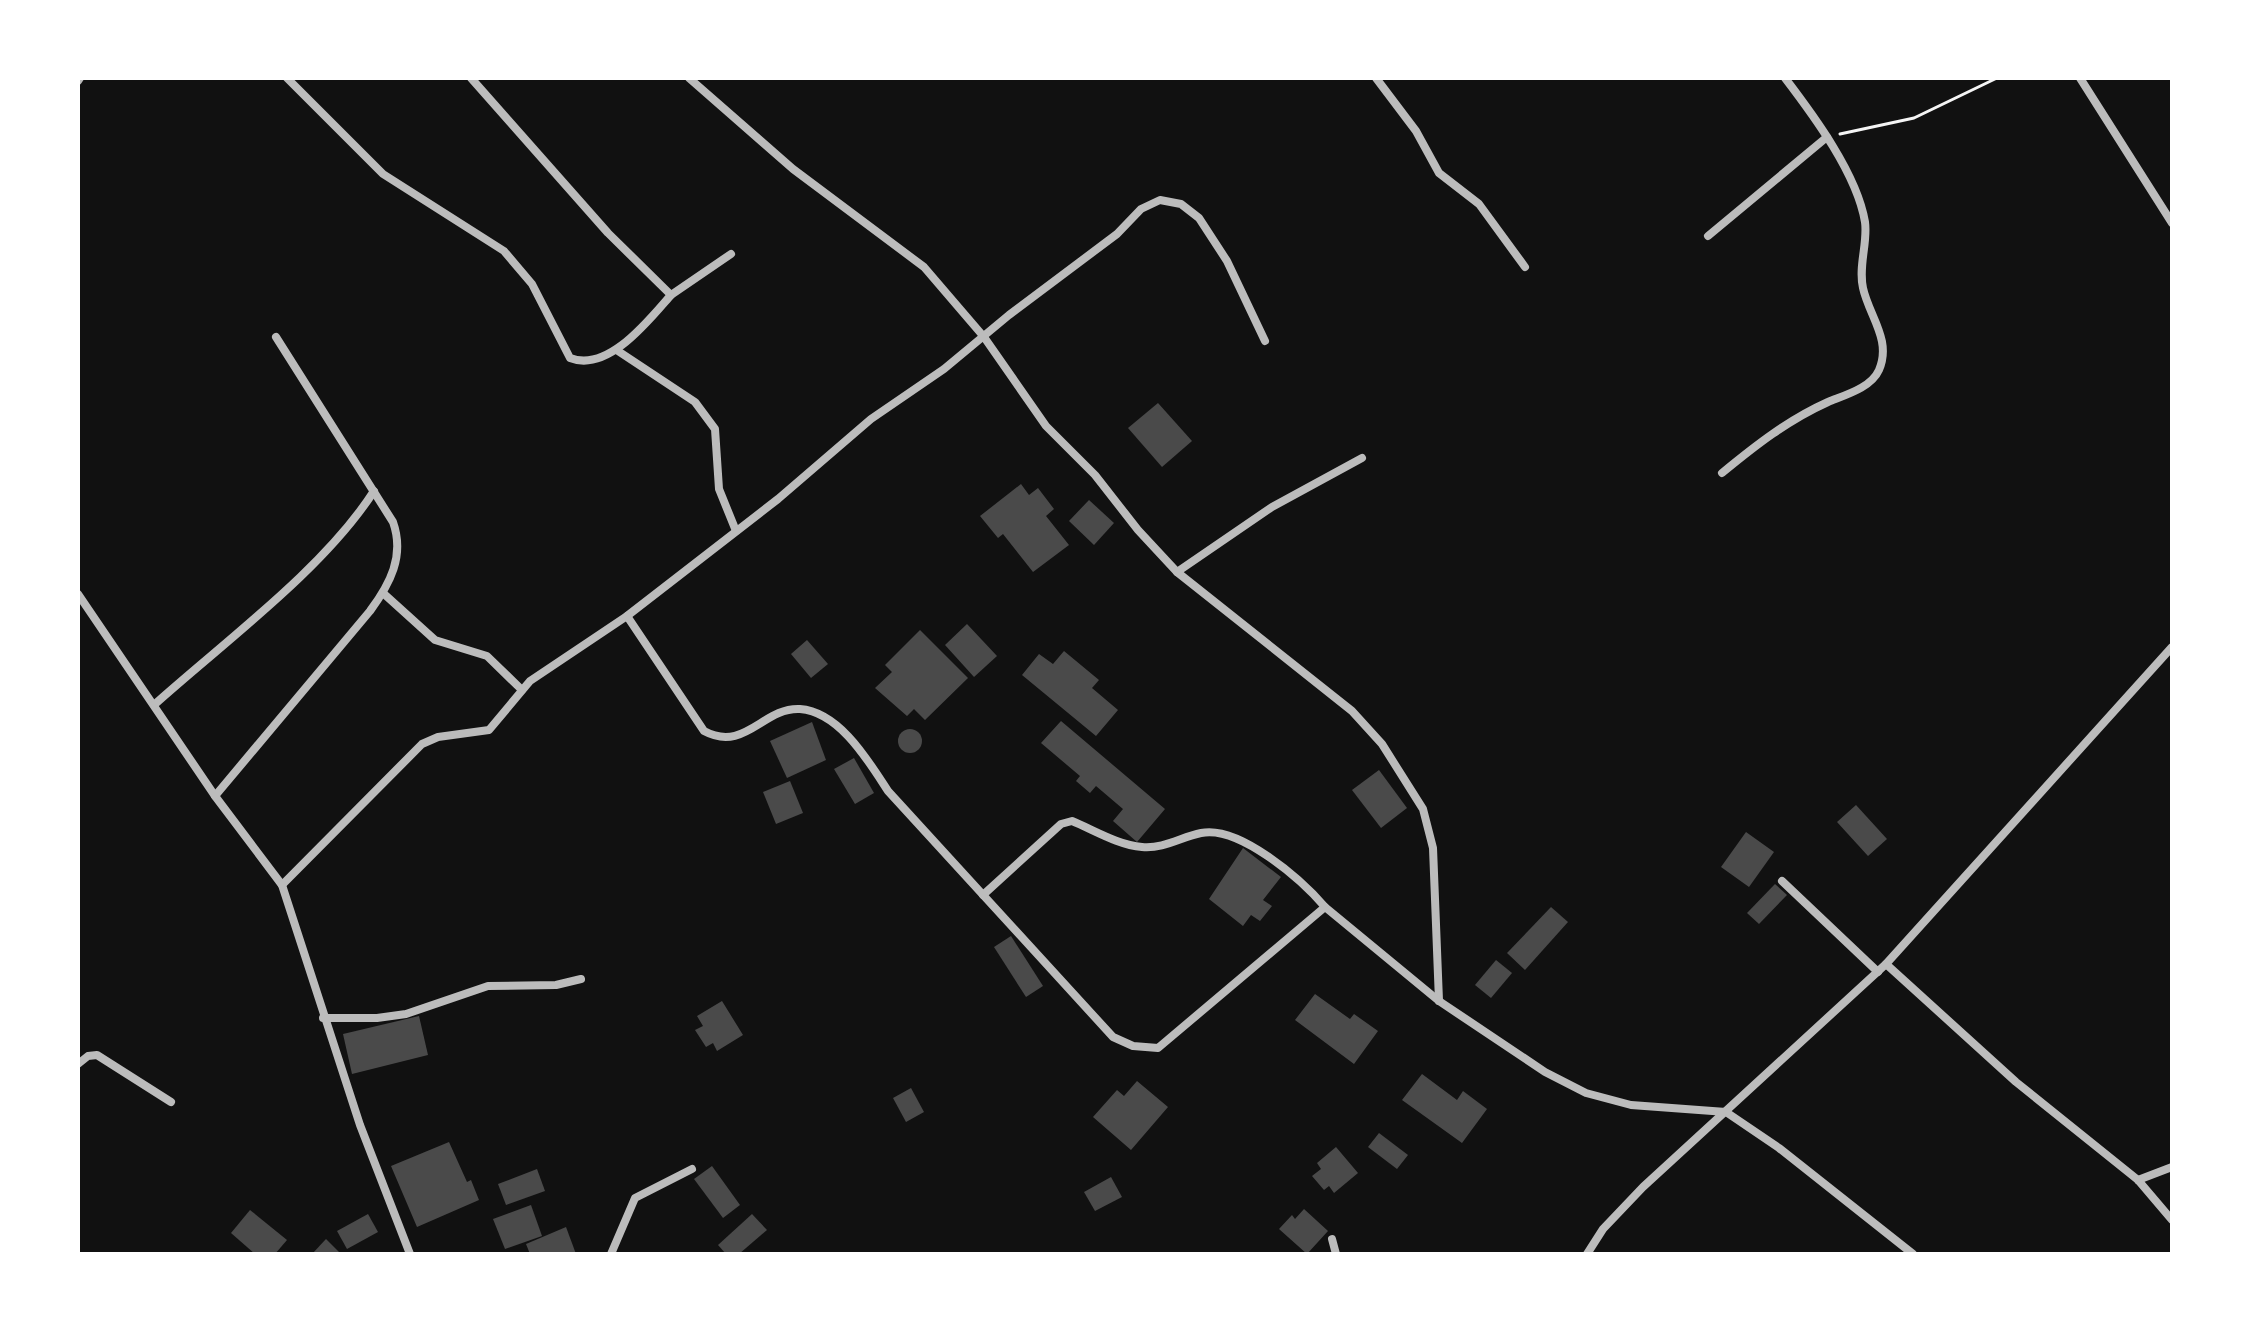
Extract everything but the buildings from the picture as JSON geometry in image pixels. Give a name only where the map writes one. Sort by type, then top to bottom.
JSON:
[{"type":"street","points":[[287,78],[383,174],[504,251],[532,284],[566,354],[574,361],[618,351],[671,295],[731,254]]},
{"type":"street","points":[[471,78],[608,233],[671,295]]},
{"type":"street","points":[[689,78],[802,177],[924,267],[984,337],[1046,426],[1095,475],[1177,572],[1352,711],[1382,744],[1423,809],[1433,848],[1439,1001]]},
{"type":"street","points":[[1376,78],[1416,131],[1439,173],[1479,204],[1525,267]]},
{"type":"street","points":[[1722,473],[1776,429],[1865,385],[1879,371],[1883,345],[1877,320],[1863,289],[1861,261],[1865,223],[1857,197],[1827,137],[1785,78]]},
{"type":"street","points":[[2080,78],[2172,223]]},
{"type":"street","points":[[1708,236],[1827,137]]},
{"type":"street","points":[[282,885],[422,744],[438,737],[489,730],[522,690],[541,673],[627,616],[871,419],[1117,234],[1141,209],[1160,200],[1181,204],[1199,218],[1227,261],[1265,341]]},
{"type":"street","points":[[215,796],[383,593],[396,562],[398,537],[374,491],[276,337]]},
{"type":"street","points":[[618,351],[695,402],[715,429],[719,489],[736,531]]},
{"type":"street","points":[[1177,572],[1272,507],[1362,458]]},
{"type":"street","points":[[154,705],[319,558],[356,519],[374,491]]},
{"type":"street","points":[[383,593],[435,640],[487,656],[522,690]]},
{"type":"street","points":[[78,594],[215,796],[282,885],[360,1125],[410,1254]]},
{"type":"street","points":[[627,616],[704,731],[719,739],[735,737],[798,709],[817,714],[862,751],[888,791],[1113,1037],[1133,1046],[1158,1048],[1325,907]]},
{"type":"street","points":[[1587,1254],[1603,1229],[1643,1187],[1886,964],[2172,647]]},
{"type":"street","points":[[983,895],[1061,824],[1072,821],[1141,847],[1160,847],[1202,833],[1236,836],[1312,893],[1439,1001],[1545,1072],[1586,1093],[1631,1105],[1726,1112],[1779,1148],[1913,1254]]},
{"type":"street","points":[[1782,881],[1878,972]]},
{"type":"street","points":[[1886,964],[2016,1082],[2138,1180],[2172,1220]]},
{"type":"street","points":[[323,1018],[377,1018],[406,1014],[488,986],[556,985],[581,979]]},
{"type":"street","points":[[78,1064],[88,1056],[97,1055],[171,1102]]},
{"type":"street","points":[[2138,1180],[2172,1167]]},
{"type":"street","points":[[611,1254],[635,1198],[692,1169]]},
{"type":"street","points":[[1332,1239],[1336,1254]]},
{"type":"path","points":[[1827,137],[1914,118],[1997,78]]}]
